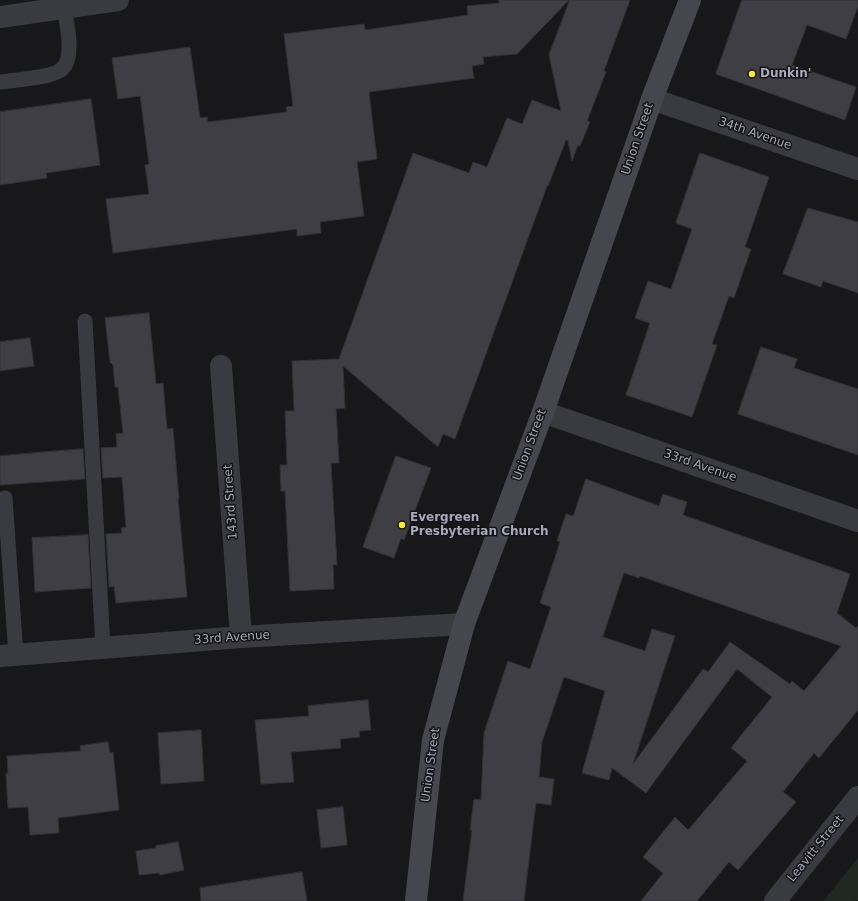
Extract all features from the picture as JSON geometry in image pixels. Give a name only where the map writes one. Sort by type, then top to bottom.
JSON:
[{"type":"street","points":[[0,16],[114,0]]},
{"type":"street","name":"Union Street","points":[[416,901],[432,740],[464,624],[543,412],[652,99],[690,0]]},
{"type":"street","name":"34th Avenue","points":[[652,99],[858,169]]},
{"type":"street","name":"143rd Street","points":[[222,366],[240,637]]},
{"type":"street","name":"33rd Avenue","points":[[543,412],[858,521]]},
{"type":"street","name":"33rd Avenue","points":[[8,656],[240,637],[464,624]]},
{"type":"street","name":"Leavitt Street","points":[[775,901],[858,797]]},
{"type":"lane","points":[[0,82],[57,73],[62,69],[66,63],[70,49],[64,8]]},
{"type":"lane","points":[[85,321],[103,648]]},
{"type":"lane","points":[[5,498],[8,656]]},
{"type":"shaded area","points":[[858,858],[858,900],[823,901]]},
{"type":"building","points":[[499,0],[569,0],[517,54],[483,57],[484,64],[472,66],[474,78],[369,92],[377,159],[357,162],[364,216],[320,222],[321,233],[297,236],[297,229],[113,253],[106,199],[149,194],[145,165],[149,164],[140,96],[118,99],[112,58],[190,47],[200,118],[207,117],[208,122],[287,112],[286,107],[293,106],[284,34],[364,24],[365,30],[468,15],[467,6],[499,3]]},
{"type":"building","points":[[570,0],[630,0],[604,71],[606,72],[587,121],[590,122],[580,146],[578,145],[572,161],[568,141],[566,140],[547,186],[455,439],[443,434],[438,447],[343,366],[345,408],[336,409],[339,463],[331,463],[337,565],[333,565],[334,589],[290,591],[285,491],[281,491],[280,465],[287,465],[285,411],[294,411],[292,361],[339,359],[413,153],[469,173],[473,162],[487,167],[507,118],[522,124],[532,100],[561,111],[549,55]]},
{"type":"building","points":[[742,0],[858,0],[858,6],[846,39],[807,25],[792,65],[856,87],[845,120],[716,74]]},
{"type":"building","points":[[91,99],[100,165],[46,173],[47,178],[0,185],[0,112]]},
{"type":"building","points":[[700,153],[769,177],[745,247],[751,249],[734,298],[729,296],[712,344],[717,345],[692,417],[626,395],[650,323],[635,318],[648,281],[671,289],[692,229],[676,223]]},
{"type":"building","points":[[808,208],[858,222],[858,293],[823,281],[821,287],[783,274]]},
{"type":"building","points":[[149,313],[156,384],[163,383],[167,429],[173,428],[187,597],[116,603],[114,586],[109,587],[106,534],[122,533],[121,528],[126,527],[122,477],[103,478],[101,448],[117,447],[116,434],[123,433],[118,387],[115,387],[113,365],[110,362],[105,318]]},
{"type":"building","points":[[30,338],[34,366],[0,371],[0,342]]},
{"type":"building","points":[[761,347],[797,359],[794,368],[858,389],[858,455],[738,414]]},
{"type":"building","points":[[83,449],[85,479],[0,485],[0,456]]},
{"type":"building","points":[[396,456],[431,468],[404,540],[401,538],[394,558],[363,547]]},
{"type":"building","points":[[586,479],[659,506],[663,494],[687,502],[683,515],[850,574],[837,613],[856,628],[858,626],[858,710],[819,758],[814,753],[783,792],[796,802],[738,870],[729,862],[697,901],[641,901],[663,873],[643,857],[675,817],[688,830],[747,761],[731,748],[772,697],[737,669],[646,793],[612,768],[609,780],[582,773],[605,691],[564,677],[542,742],[539,777],[554,779],[551,805],[536,803],[524,901],[463,901],[472,830],[470,830],[474,799],[481,800],[484,733],[508,661],[530,669],[551,607],[540,603],[560,542],[557,541],[566,514],[573,516]],"holes":[[[624,573],[639,578],[640,576],[841,646],[804,691],[792,681],[790,684],[730,642],[708,672],[703,669],[633,764],[675,636],[652,629],[645,651],[603,637]]]},
{"type":"building","points":[[88,535],[91,588],[35,592],[32,538]]},
{"type":"building","points":[[368,700],[371,730],[359,731],[360,737],[340,739],[341,748],[291,752],[294,782],[261,784],[255,720],[309,716],[308,706]]},
{"type":"building","points":[[201,730],[204,781],[161,784],[158,733]]},
{"type":"building","points":[[108,742],[110,753],[113,752],[119,810],[58,818],[59,833],[30,835],[28,807],[8,808],[6,774],[8,773],[7,756],[81,751],[80,746]]},
{"type":"building","points":[[343,807],[347,845],[321,848],[317,810]]},
{"type":"building","points":[[178,842],[184,870],[160,875],[159,873],[139,875],[136,851],[156,848],[156,846]]},
{"type":"building","points":[[302,872],[307,901],[201,901],[200,888]]},
{"type":"place","name":"Dunkin'","points":[[752,74]]},
{"type":"place","name":"Evergreen Presbyterian Church","points":[[402,525]]}]
